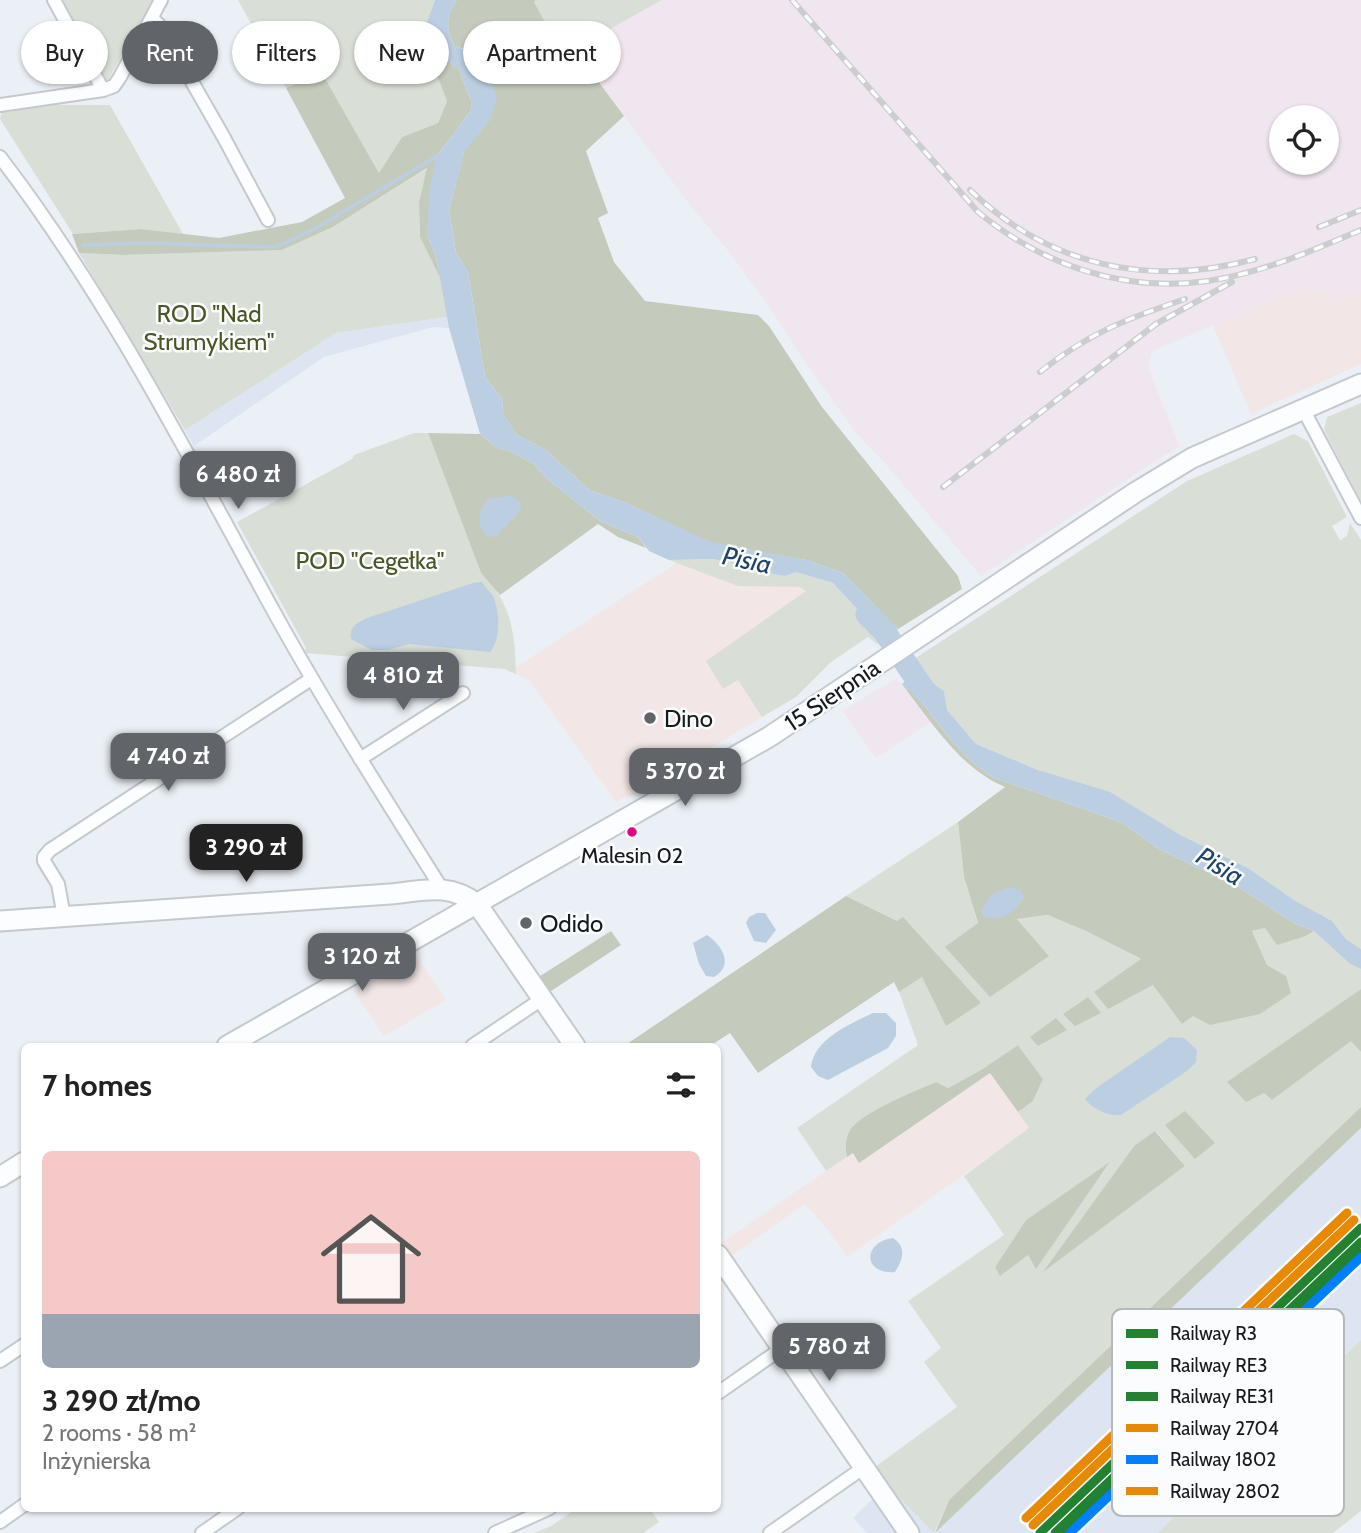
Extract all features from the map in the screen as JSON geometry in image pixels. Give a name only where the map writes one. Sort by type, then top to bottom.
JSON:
[{"type":"main road","name":"15 Sierpnia","points":[[232,1043],[760,743],[1136,492],[1192,458],[1361,384]]},
{"type":"main road","points":[[0,921],[442,889],[464,894],[477,904],[573,1043]]},
{"type":"main road","points":[[0,1177],[21,1165]]},
{"type":"main road","points":[[721,1259],[909,1533]]},
{"type":"street","points":[[54,0],[103,90]]},
{"type":"street","points":[[0,105],[103,90],[114,86],[161,0]]},
{"type":"street","points":[[152,18],[160,26],[268,220]]},
{"type":"street","points":[[0,158],[31,198],[84,277],[154,394],[311,679],[442,889]]},
{"type":"street","points":[[1303,409],[1361,518]]},
{"type":"street","points":[[64,917],[58,884],[44,860],[45,854],[311,679]]},
{"type":"street","points":[[360,759],[463,693]]},
{"type":"street","points":[[476,1043],[542,999]]},
{"type":"street","points":[[0,1361],[21,1347]]},
{"type":"street","points":[[721,1391],[781,1349]]},
{"type":"street","points":[[770,1533],[863,1468]]},
{"type":"street","points":[[0,1522],[21,1507]]},
{"type":"street","points":[[202,1533],[232,1512]]},
{"type":"street","points":[[500,1532],[542,1512]]},
{"type":"shaded area","points":[[457,0],[536,0],[534,2],[545,21],[463,21],[463,49],[455,46],[450,34],[448,21]]},
{"type":"shaded area","points":[[662,0],[1361,0],[1361,290],[1343,298],[1305,287],[1152,351],[1148,367],[1180,447],[981,576],[857,434],[768,305],[600,84],[621,84],[621,23]]},
{"type":"shaded area","points":[[449,62],[459,70],[472,103],[470,112],[437,156],[427,234],[436,257],[440,278],[420,237],[419,202],[427,168],[333,227],[282,250],[123,255],[79,253],[72,234],[141,229],[219,238],[302,222],[345,198],[286,88],[296,84],[328,84],[379,173],[402,137],[438,123],[447,101],[440,84],[449,84]]},
{"type":"shaded area","points":[[479,84],[600,84],[624,116],[586,151],[608,213],[598,218],[614,262],[645,301],[758,315],[769,326],[822,407],[958,576],[962,589],[898,629],[843,573],[806,560],[711,543],[626,503],[589,490],[546,450],[517,435],[503,414],[502,399],[485,377],[468,272],[456,253],[449,210],[464,151],[491,118]]},
{"type":"shaded area","points":[[1305,287],[1343,298],[1361,290],[1361,364],[1251,414],[1213,326]]},
{"type":"shaded area","points":[[447,317],[449,328],[433,327],[324,357],[194,446],[185,430],[336,333]]},
{"type":"shaded area","points":[[428,433],[480,434],[497,448],[510,451],[534,464],[544,476],[600,521],[638,537],[646,548],[618,537],[598,524],[500,595],[481,573]]},
{"type":"shaded area","points":[[678,562],[738,586],[799,587],[807,591],[738,680],[762,717],[628,798],[625,796],[616,802],[529,680],[516,674],[516,667]]},
{"type":"shaded area","points":[[897,678],[931,722],[876,758],[842,711]]},
{"type":"shaded area","points":[[911,688],[949,738],[972,762],[992,777],[1121,822],[1159,849],[1240,888],[1294,923],[1314,931],[1277,945],[1265,928],[1252,931],[1267,965],[1286,976],[1291,993],[1260,1014],[1210,1025],[1193,1016],[1182,1024],[1153,985],[1108,1009],[1094,992],[1141,959],[1048,915],[1017,919],[1049,956],[990,997],[945,947],[978,923],[964,877],[958,822],[1005,787],[975,769],[950,746],[907,691]]},
{"type":"shaded area","points":[[846,896],[897,921],[903,917],[981,1003],[946,1026],[922,977],[899,992],[894,982],[758,1073],[730,1033],[715,1043],[628,1043]]},
{"type":"shaded area","points":[[611,931],[621,945],[548,993],[537,978]]},
{"type":"shaded area","points":[[416,956],[446,1000],[384,1036],[354,991]]},
{"type":"shaded area","points":[[1361,989],[1361,1052],[1351,1041],[1272,1100],[1264,1093],[1246,1102],[1227,1082]]},
{"type":"shaded area","points":[[1088,997],[1101,1013],[1075,1026],[1063,1014]]},
{"type":"shaded area","points":[[1056,1018],[1067,1030],[1038,1046],[1030,1037]]},
{"type":"shaded area","points":[[1018,1045],[1043,1079],[1033,1101],[1018,1112],[990,1073],[859,1163],[853,1153],[847,1157],[848,1133],[865,1116],[936,1082],[948,1088]]},
{"type":"shaded area","points":[[990,1073],[1030,1128],[847,1257],[805,1204],[731,1256],[722,1242],[853,1153],[860,1162]]},
{"type":"shaded area","points":[[1361,1107],[1361,1128],[1171,1309],[1149,1309]]},
{"type":"shaded area","points":[[1185,1111],[1215,1143],[1195,1159],[1165,1125]]},
{"type":"shaded area","points":[[1361,1128],[1361,1340],[1344,1356],[1344,1309],[1171,1309]]},
{"type":"shaded area","points":[[1155,1131],[1185,1166],[1043,1272],[1134,1146]]},
{"type":"shaded area","points":[[1110,1162],[1036,1269],[1028,1255],[1000,1276],[995,1267],[1026,1220]]},
{"type":"shaded area","points":[[1112,1345],[1112,1365],[935,1533],[949,1500]]},
{"type":"shaded area","points":[[1112,1365],[1112,1516],[1175,1516],[1157,1533],[935,1533]]},
{"type":"shaded area","points":[[887,1485],[934,1533],[867,1533],[853,1518]]},
{"type":"green space","points":[[60,0],[154,0],[142,21],[122,21],[122,55],[108,80],[108,21],[72,21]]},
{"type":"green space","points":[[238,0],[435,0],[427,21],[354,21],[354,84],[440,84],[447,101],[438,123],[402,137],[379,173],[328,84],[340,84],[340,21],[249,21]]},
{"type":"green space","points":[[662,0],[621,23],[544,21],[534,2]]},
{"type":"green space","points":[[51,105],[110,105],[183,234],[141,229],[73,234],[0,119],[2,111]]},
{"type":"green space","name":"ROD \"Nad Strumykiem\"","points":[[428,168],[419,202],[420,237],[440,278],[447,317],[336,333],[185,430],[79,253],[123,255],[282,250],[333,227]]},
{"type":"green space","points":[[1361,403],[1361,501],[1324,430],[1327,417]]},
{"type":"green space","name":"POD \"Cegełka\"","points":[[414,433],[428,433],[481,573],[505,608],[513,632],[516,674],[504,669],[304,653],[306,648],[237,522],[352,459],[354,455]]},
{"type":"green space","points":[[1294,434],[1308,441],[1347,517],[1332,526],[1340,540],[1347,536],[1350,523],[1361,540],[1361,949],[1346,939],[1332,921],[1294,900],[1248,868],[976,744],[947,710],[944,691],[926,678],[914,659],[1187,481]]},
{"type":"green space","points":[[713,559],[785,576],[796,572],[833,583],[860,612],[880,642],[877,644],[868,637],[831,662],[796,697],[762,717],[738,680],[723,689],[706,661],[806,591],[799,587],[738,586],[669,560]]},
{"type":"green space","points":[[958,822],[964,877],[978,924],[1049,956],[1017,919],[1049,915],[1142,960],[1095,992],[1108,1008],[1153,985],[1192,1016],[1286,976],[1267,965],[1252,931],[1265,928],[1306,936],[1314,931],[1350,964],[1361,969],[1361,989],[1327,1014],[1264,1093],[1272,1100],[1351,1040],[1361,1052],[1361,1107],[1149,1309],[1112,1309],[1112,1345],[949,1500],[934,1533],[887,1485],[875,1467],[957,1407],[924,1362],[941,1348],[908,1301],[1004,1235],[964,1176],[1029,1128],[1018,1112],[1033,1101],[1043,1079],[1018,1045],[948,1088],[936,1082],[865,1116],[848,1134],[847,1157],[826,1171],[797,1128],[918,1045],[899,992],[922,977],[897,921],[846,896]],"holes":[[[1156,1131],[1185,1166],[1045,1270],[1134,1146]],[[1109,1164],[1036,1268],[1028,1255],[1000,1275],[995,1267],[1026,1220]]]},
{"type":"green space","points":[[1361,1340],[1361,1511],[1333,1533],[1157,1533],[1175,1516],[1344,1516],[1344,1356]]},
{"type":"green space","points":[[571,1512],[652,1512],[659,1522],[643,1533],[534,1533],[551,1526]]},
{"type":"water","points":[[435,0],[457,0],[449,21],[427,21]]},
{"type":"water","points":[[449,28],[455,46],[463,50],[463,80],[459,70],[449,62]]},
{"type":"water","points":[[465,84],[492,84],[497,97],[491,118],[464,152],[449,210],[456,253],[468,272],[485,377],[502,399],[503,414],[517,435],[546,450],[589,490],[626,503],[711,542],[806,560],[843,573],[898,629],[880,642],[860,612],[833,583],[796,572],[785,576],[713,559],[669,560],[649,551],[638,537],[600,521],[544,476],[534,464],[510,451],[497,448],[480,434],[449,328],[436,257],[427,234],[429,193],[437,156],[470,112],[472,103]]},
{"type":"water","points":[[511,495],[520,502],[521,510],[497,536],[489,537],[479,524],[482,509],[488,499]]},
{"type":"water","points":[[482,582],[493,596],[498,617],[498,633],[490,652],[409,644],[388,650],[372,650],[351,639],[353,628],[367,618]]},
{"type":"water","points":[[914,659],[926,678],[944,691],[947,710],[976,744],[1038,770],[1110,792],[1182,836],[1248,868],[1294,900],[1332,921],[1346,939],[1361,949],[1361,969],[1350,964],[1314,931],[1294,923],[1240,888],[1159,849],[1121,822],[992,777],[972,762],[949,738],[912,689],[907,691],[902,684],[906,680],[898,670]]},
{"type":"water","points":[[1012,887],[1021,891],[1024,897],[1016,908],[1000,918],[981,914],[985,903],[992,896]]},
{"type":"water","points":[[765,913],[776,930],[766,943],[754,941],[746,923],[749,917]]},
{"type":"water","points":[[707,935],[722,950],[725,961],[724,967],[714,977],[706,976],[699,964],[693,943]]},
{"type":"water","points":[[873,1013],[886,1013],[896,1023],[896,1036],[888,1048],[828,1080],[818,1076],[811,1067],[819,1048],[834,1034]]},
{"type":"water","points":[[1170,1037],[1184,1038],[1197,1050],[1196,1062],[1187,1071],[1121,1115],[1102,1112],[1085,1099],[1095,1089]]},
{"type":"water","points":[[893,1238],[900,1245],[902,1258],[895,1272],[884,1272],[872,1263],[870,1257],[876,1245]]},
{"type":"waterway","points":[[83,245],[146,243],[276,247],[316,228],[437,156],[441,158]]},
{"type":"waterway","name":"Pisia","points":[[867,614],[884,631],[924,690]]},
{"type":"railway","points":[[792,0],[978,212],[1029,247],[1057,260],[1086,271],[1146,283],[1208,281],[1267,267],[1361,230]]},
{"type":"railway","points":[[970,190],[1001,216],[1033,237],[1067,253],[1103,264],[1140,270],[1177,271],[1255,259]]},
{"type":"railway","points":[[1319,227],[1361,210]]},
{"type":"railway","points":[[943,487],[1156,324],[1232,282]]},
{"type":"railway","points":[[1040,372],[1075,347],[1109,328],[1185,299]]},
{"type":"rail line","name":"2802","points":[[1246,1309],[1347,1213]]},
{"type":"rail line","name":"2704","points":[[1260,1309],[1354,1220]]},
{"type":"rail line","name":"R3","points":[[1276,1309],[1361,1228]]},
{"type":"rail line","name":"RE31","points":[[1291,1309],[1361,1242]]},
{"type":"rail line","name":"RE3","points":[[1302,1309],[1361,1253]]},
{"type":"rail line","name":"1802","points":[[1306,1309],[1361,1257]]},
{"type":"rail line","name":"2802","points":[[1026,1518],[1112,1436]]},
{"type":"rail line","name":"2704","points":[[1033,1525],[1112,1450]]},
{"type":"rail line","name":"R3","points":[[1040,1533],[1112,1465]]},
{"type":"rail line","name":"RE31","points":[[1055,1533],[1112,1479]]},
{"type":"rail line","name":"RE3","points":[[1066,1533],[1112,1489]]},
{"type":"rail line","name":"1802","points":[[1070,1533],[1112,1493]]},
{"type":"place","name":"Dino","points":[[650,718]]},
{"type":"place","name":"Malesin 02","points":[[632,832]]},
{"type":"place","name":"Odido","points":[[526,923]]}]
